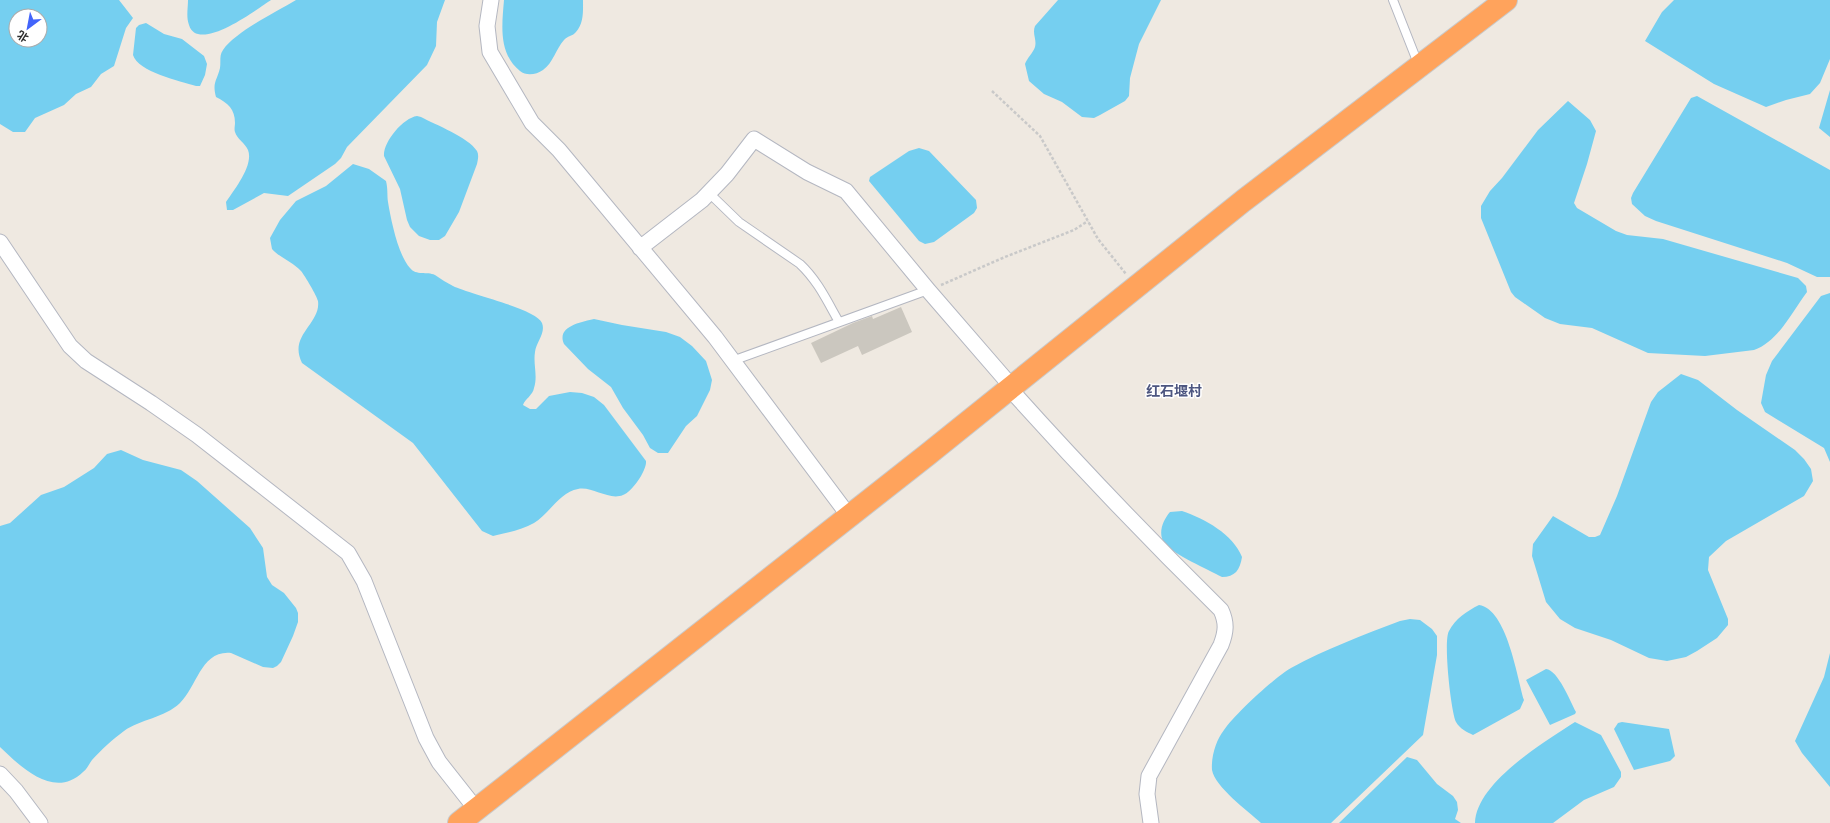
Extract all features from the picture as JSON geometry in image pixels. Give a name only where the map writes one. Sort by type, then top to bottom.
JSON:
[{"type":"highway","points":[[459,823],[1011,388],[1243,201],[1419,66],[1498,2]]},
{"type":"street","points":[[491,0],[487,26],[490,52],[532,123],[559,150],[732,361],[849,516]]},
{"type":"street","points":[[640,248],[709,193],[754,140],[807,172],[846,191],[1011,388],[1090,477],[1221,610],[1226,621],[1225,633],[1221,645],[1149,776],[1147,794],[1150,823]]},
{"type":"street","points":[[0,242],[65,340],[75,351],[197,435],[348,553],[364,581],[426,738],[439,762],[476,809]]},
{"type":"street","points":[[0,774],[16,791],[40,823]]},
{"type":"lane","points":[[1393,0],[1419,66]]},
{"type":"lane","points":[[709,193],[739,222],[800,264],[808,272],[822,291],[838,322]]},
{"type":"lane","points":[[732,361],[928,290]]},
{"type":"path","points":[[992,91],[1040,136],[1098,239],[1136,288]]},
{"type":"path","points":[[928,290],[1006,256],[1074,230],[1088,221]]},
{"type":"water","points":[[0,0],[119,0],[133,18],[126,28],[114,66],[101,74],[91,87],[76,94],[64,105],[35,118],[25,132],[13,132],[0,124]]},
{"type":"water","points":[[188,0],[271,0],[228,27],[204,35],[195,33],[189,25],[187,16]]},
{"type":"water","points":[[296,0],[445,0],[437,22],[436,46],[427,65],[347,147],[341,158],[335,164],[288,196],[264,193],[233,210],[227,210],[226,202],[246,170],[249,156],[247,148],[237,137],[235,132],[235,118],[232,110],[227,104],[216,97],[215,85],[220,68],[221,54],[229,43],[246,29]]},
{"type":"water","points":[[504,0],[583,0],[582,21],[576,32],[565,39],[552,60],[543,70],[537,73],[525,74],[513,64],[505,47],[502,29]]},
{"type":"water","points":[[1058,0],[1161,0],[1139,44],[1130,78],[1129,96],[1125,101],[1094,118],[1082,117],[1062,102],[1044,94],[1029,81],[1025,64],[1035,47],[1035,26]]},
{"type":"water","points":[[1674,0],[1830,0],[1830,59],[1820,83],[1810,94],[1766,107],[1714,84],[1645,41],[1662,12]]},
{"type":"water","points":[[146,23],[164,34],[182,39],[204,56],[207,64],[205,75],[200,86],[160,75],[136,61],[133,55],[136,28],[139,25]]},
{"type":"water","points":[[1830,90],[1830,137],[1819,128]]},
{"type":"water","points":[[1697,96],[1830,170],[1830,277],[1817,277],[1787,263],[1656,221],[1645,216],[1632,204],[1631,198],[1633,193],[1691,98]]},
{"type":"water","points":[[1568,101],[1590,120],[1596,131],[1574,203],[1577,208],[1616,231],[1627,235],[1663,239],[1798,278],[1806,286],[1807,292],[1784,326],[1763,346],[1754,350],[1705,356],[1648,353],[1592,328],[1560,324],[1545,318],[1515,297],[1511,292],[1481,218],[1481,206],[1490,191],[1502,178],[1538,130]]},
{"type":"water","points":[[417,116],[459,136],[473,146],[478,154],[477,164],[459,212],[445,236],[439,240],[430,240],[419,236],[410,227],[400,189],[384,156],[390,138],[406,121]]},
{"type":"water","points":[[919,148],[929,151],[976,200],[977,208],[974,213],[934,242],[925,244],[919,241],[869,181],[870,177],[909,151]]},
{"type":"water","points":[[353,164],[369,169],[386,181],[388,202],[396,237],[402,255],[412,270],[418,273],[435,275],[451,285],[461,289],[516,307],[528,312],[542,323],[543,330],[535,352],[535,384],[532,393],[523,405],[530,409],[536,409],[549,396],[570,392],[582,393],[594,397],[604,405],[646,461],[642,475],[631,490],[618,496],[606,495],[583,489],[572,491],[560,499],[534,523],[493,536],[482,531],[413,443],[302,363],[299,353],[299,345],[302,337],[315,316],[318,309],[318,301],[311,286],[301,271],[272,249],[270,238],[280,220],[296,201],[326,186]]},
{"type":"water","points":[[1830,293],[1830,462],[1824,448],[1765,412],[1761,403],[1766,375],[1772,361],[1821,296]]},
{"type":"water","points":[[594,319],[666,332],[680,337],[692,346],[706,361],[712,380],[710,390],[697,416],[686,426],[668,453],[658,453],[650,448],[643,435],[623,408],[611,387],[588,369],[564,344],[562,338],[567,329],[577,323]]},
{"type":"water","points":[[1681,374],[1698,380],[1737,410],[1795,450],[1811,469],[1813,481],[1804,496],[1726,541],[1709,557],[1708,570],[1728,619],[1728,625],[1717,638],[1697,651],[1686,657],[1667,661],[1649,658],[1611,640],[1575,628],[1560,619],[1546,602],[1532,556],[1533,544],[1553,516],[1589,537],[1600,535],[1617,496],[1651,402],[1658,392]]},
{"type":"water","points":[[121,450],[143,460],[181,470],[197,481],[250,528],[263,548],[267,577],[272,585],[284,593],[296,608],[298,613],[298,622],[281,662],[277,666],[273,668],[263,667],[231,653],[213,657],[206,663],[186,696],[174,708],[124,731],[99,752],[87,768],[72,780],[61,783],[50,782],[38,778],[28,771],[0,747],[0,526],[10,523],[41,495],[64,487],[94,468],[107,454]]},
{"type":"water","points":[[1182,511],[1209,523],[1232,541],[1242,557],[1240,566],[1234,574],[1227,577],[1222,577],[1183,557],[1165,544],[1161,536],[1161,532],[1165,519],[1170,512]]},
{"type":"water","points":[[1479,605],[1489,609],[1497,618],[1504,631],[1514,661],[1524,700],[1520,709],[1473,735],[1460,727],[1454,716],[1448,676],[1447,637],[1449,631],[1462,616]]},
{"type":"water","points":[[1410,619],[1420,620],[1432,629],[1437,636],[1437,655],[1423,735],[1331,823],[1261,823],[1225,791],[1214,777],[1212,770],[1213,754],[1216,744],[1224,730],[1256,696],[1291,668],[1345,643],[1400,621]]},
{"type":"water","points":[[1830,653],[1830,787],[1802,753],[1795,741],[1824,677]]},
{"type":"water","points":[[1546,669],[1555,675],[1559,680],[1576,712],[1575,714],[1550,725],[1526,680]]},
{"type":"water","points":[[1575,722],[1601,735],[1621,772],[1621,777],[1614,787],[1584,800],[1553,823],[1475,823],[1478,808],[1487,793],[1499,779],[1530,752]]},
{"type":"water","points":[[1622,722],[1669,729],[1675,756],[1670,761],[1634,770],[1614,729],[1618,723]]},
{"type":"water","points":[[1407,757],[1417,760],[1437,784],[1453,796],[1457,802],[1458,810],[1455,819],[1461,823],[1339,823]]},
{"type":"building","points":[[901,307],[912,332],[862,355],[858,346],[821,363],[811,343],[853,323],[872,316],[873,319]]},
{"type":"district","name":"红石堰村","points":[[1174,390]]}]
